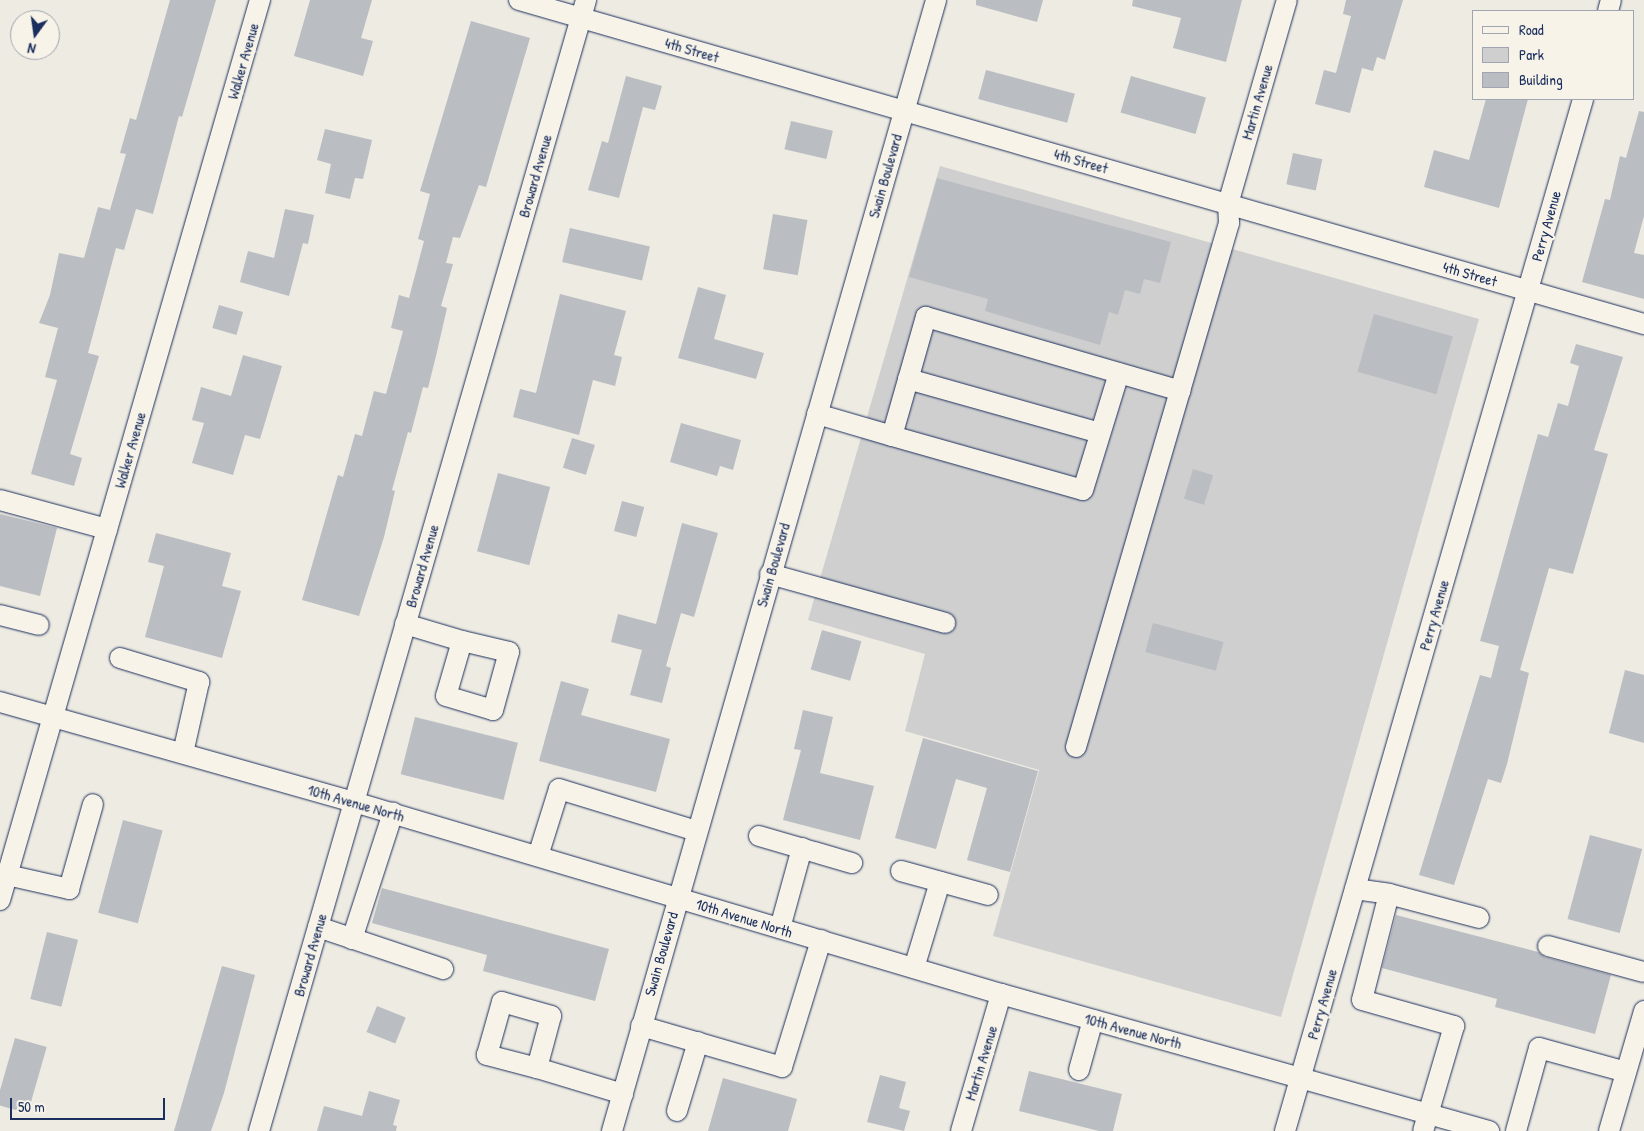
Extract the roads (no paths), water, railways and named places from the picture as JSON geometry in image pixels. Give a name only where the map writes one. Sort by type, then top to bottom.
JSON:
[{"type":"street","name":"Walker Avenue","points":[[0,900],[260,0]]},
{"type":"street","name":"4th Street","points":[[519,0],[583,9],[904,110],[1644,324]]},
{"type":"street","name":"Swain Boulevard","points":[[612,1131],[696,831],[936,0]]},
{"type":"street","name":"Martin Avenue","points":[[1076,748],[1229,223],[1228,204],[1287,0]]},
{"type":"street","name":"Broward Avenue","points":[[259,1131],[583,9]]},
{"type":"street","name":"Perry Avenue","points":[[1285,1131],[1583,100]]},
{"type":"street","points":[[892,436],[926,317],[1180,391]]},
{"type":"street","points":[[817,414],[1083,490],[1119,373]]},
{"type":"street","points":[[908,379],[1100,433]]},
{"type":"street","points":[[0,500],[107,529]]},
{"type":"street","points":[[770,574],[945,623]]},
{"type":"street","points":[[0,615],[39,625]]},
{"type":"street","points":[[405,624],[462,641]]},
{"type":"street","points":[[120,658],[200,682],[183,753]]},
{"type":"street","name":"10th Avenue North","points":[[0,702],[393,813],[1001,994],[1300,1077],[1426,1122],[1490,1131]]},
{"type":"street","points":[[538,856],[559,789],[696,831]]},
{"type":"street","points":[[7,874],[69,889],[93,804]]},
{"type":"street","points":[[352,939],[393,813]]},
{"type":"street","points":[[760,836],[852,863]]},
{"type":"street","points":[[780,928],[802,848]]},
{"type":"street","points":[[901,871],[988,895]]},
{"type":"street","points":[[914,968],[940,882]]},
{"type":"street","points":[[1355,889],[1389,894],[1479,918]]},
{"type":"street","points":[[1389,894],[1362,1000],[1454,1026],[1426,1122]]},
{"type":"street","points":[[318,927],[443,969]]},
{"type":"street","points":[[642,1026],[782,1067],[821,940]]},
{"type":"street","points":[[1548,946],[1644,972]]},
{"type":"street","name":"Martin Avenue","points":[[961,1131],[1001,994]]},
{"type":"street","points":[[1609,1131],[1644,1011]]},
{"type":"street","points":[[1079,1070],[1093,1020]]},
{"type":"street","points":[[677,1112],[698,1042]]},
{"type":"street","points":[[1516,1131],[1539,1048],[1626,1072]]},
{"type":"street","points":[[537,1068],[623,1094]]}]
